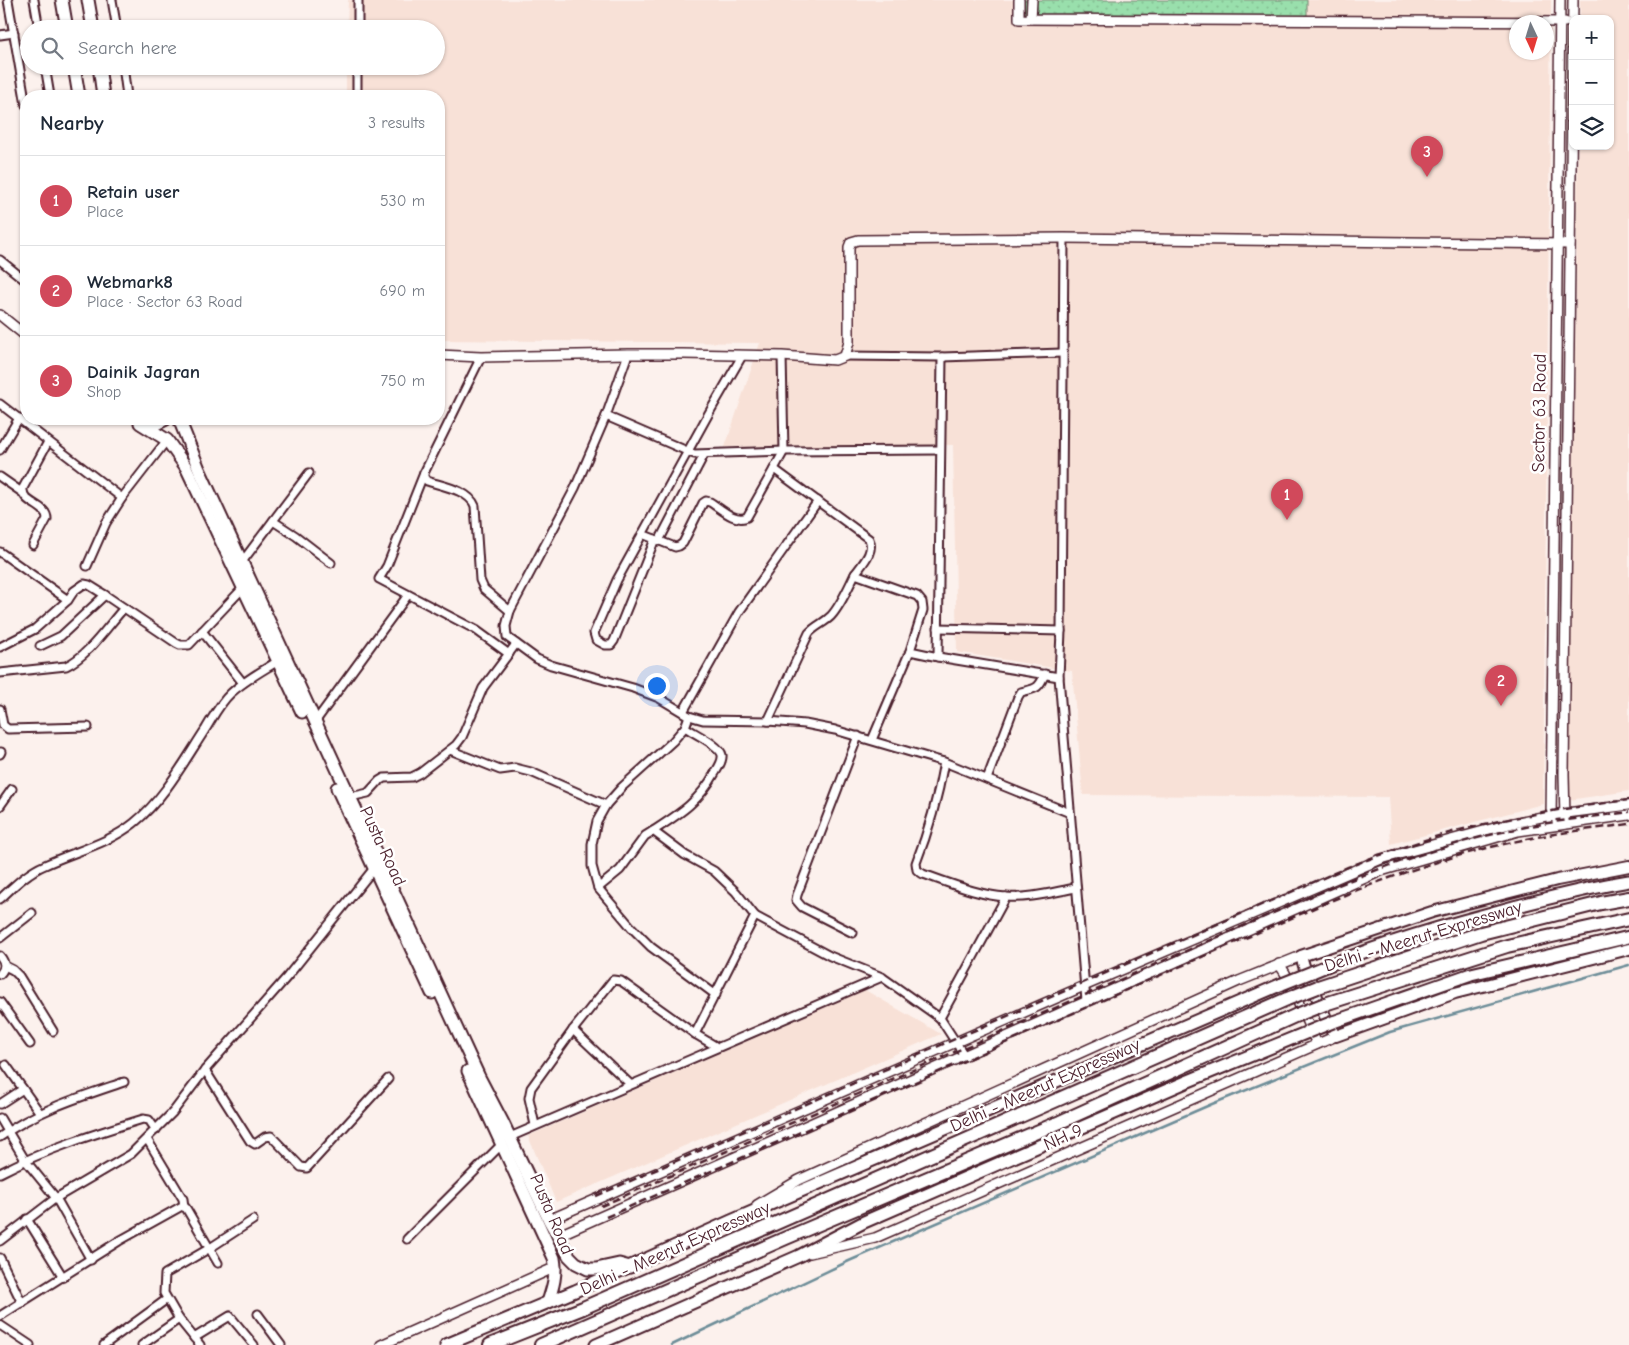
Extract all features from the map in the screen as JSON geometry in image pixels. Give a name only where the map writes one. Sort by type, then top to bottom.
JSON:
[{"type":"highway","name":"Delhi - Meerut Expressway","points":[[490,1345],[583,1308],[1287,999],[1481,933],[1601,903],[1629,898]]},
{"type":"highway","name":"Delhi - Meerut Expressway","points":[[542,1345],[786,1238],[1060,1122],[1325,1004],[1507,946],[1629,918]]},
{"type":"main road","points":[[62,0],[65,20]]},
{"type":"main road","points":[[88,0],[91,20]]},
{"type":"main road","points":[[76,75],[78,90]]},
{"type":"main road","points":[[100,75],[102,90]]},
{"type":"main road","name":"Pusta Road","points":[[144,425],[167,440],[186,467],[246,582],[315,722],[350,797],[378,865]]},
{"type":"main road","name":"Pusta Road","points":[[181,425],[191,451],[242,562],[246,582],[278,660],[479,1077],[506,1140],[554,1258],[556,1267],[554,1285],[548,1302]]},
{"type":"main road","points":[[1629,866],[1557,880],[1432,912],[1301,956],[1330,1028],[1336,1036],[1455,993],[1629,949]]},
{"type":"main road","points":[[446,1345],[1344,958],[1438,927],[1528,903],[1629,881]]},
{"type":"main road","points":[[600,1344],[799,1256],[882,1214],[1186,1082],[1333,1022],[1471,974],[1629,937]]},
{"type":"main road","name":"Pusta Road","points":[[506,1140],[569,1256],[582,1267],[596,1269],[619,1264],[630,1267]]},
{"type":"street","points":[[8,0],[20,69]]},
{"type":"street","points":[[34,0],[37,20]]},
{"type":"street","points":[[112,0],[115,20]]},
{"type":"street","points":[[358,0],[358,20]]},
{"type":"street","points":[[1019,0],[1019,19],[1569,22]]},
{"type":"street","points":[[1031,19],[1032,0]]},
{"type":"street","name":"Sector 63 Road","points":[[1551,826],[1560,0]]},
{"type":"street","name":"Sector 63 Road","points":[[1573,0],[1573,15]]},
{"type":"street","points":[[0,35],[14,33]]},
{"type":"street","name":"Sector 63 Road","points":[[1565,819],[1572,60]]},
{"type":"street","points":[[21,75],[24,90]]},
{"type":"street","points":[[46,75],[49,90]]},
{"type":"street","points":[[124,75],[126,90]]},
{"type":"street","points":[[357,75],[357,90]]},
{"type":"street","points":[[1064,238],[1059,676],[1086,1001]]},
{"type":"street","points":[[845,356],[849,342],[848,247],[854,240],[1064,238],[1570,244]]},
{"type":"street","points":[[0,260],[20,276]]},
{"type":"street","points":[[0,315],[20,331]]},
{"type":"street","points":[[445,355],[481,357],[628,354],[782,356],[835,360],[845,356],[942,357],[1062,353]]},
{"type":"street","points":[[628,354],[606,416],[575,488],[510,611],[506,632],[507,637],[551,665],[633,688],[659,698],[686,714],[703,720],[768,721],[806,724],[858,736],[944,762],[1070,813]]},
{"type":"street","points":[[704,455],[657,540],[614,641],[610,645],[605,645],[596,640],[594,633],[617,580],[687,451],[742,356]]},
{"type":"street","points":[[642,534],[674,547],[680,546],[703,503],[706,501],[736,518],[742,519],[747,517],[784,451],[782,356]]},
{"type":"street","points":[[481,357],[424,473],[387,566],[379,579],[408,596],[476,630],[508,654]]},
{"type":"street","points":[[938,657],[942,357]]},
{"type":"street","points":[[0,404],[19,418],[0,450]]},
{"type":"street","points":[[606,416],[687,451],[704,455],[784,451],[940,450]]},
{"type":"street","points":[[27,425],[122,498]]},
{"type":"street","points":[[87,566],[106,523],[122,498],[167,440]]},
{"type":"street","points":[[23,493],[23,488],[48,442]]},
{"type":"street","points":[[768,721],[809,633],[831,616],[855,574],[871,551],[872,545],[869,539],[774,469]]},
{"type":"street","points":[[424,473],[424,477],[428,480],[462,493],[473,501],[476,506],[480,580],[484,589],[510,611]]},
{"type":"street","points":[[242,562],[309,474]]},
{"type":"street","points":[[0,477],[23,493],[24,497],[47,515],[47,520],[33,545]]},
{"type":"street","points":[[716,995],[650,947],[630,928],[598,888],[592,866],[592,844],[597,821],[606,805],[622,787],[673,741],[685,727],[686,714],[739,612],[818,501]]},
{"type":"street","points":[[273,521],[331,563]]},
{"type":"street","points":[[0,552],[68,600]]},
{"type":"street","points":[[855,574],[917,596],[922,602],[923,610],[910,651],[872,740]]},
{"type":"street","points":[[0,647],[35,629],[68,600],[74,590],[84,584],[105,595],[180,646],[189,645],[246,582]]},
{"type":"street","points":[[40,646],[61,636],[105,595]]},
{"type":"street","points":[[315,722],[408,596]]},
{"type":"street","points":[[0,673],[66,666],[74,662],[82,656],[124,608]]},
{"type":"street","points":[[938,628],[1061,631]]},
{"type":"street","points":[[202,632],[243,683]]},
{"type":"street","points":[[350,797],[368,793],[384,778],[412,777],[450,750],[462,737],[482,688],[516,644]]},
{"type":"street","points":[[910,651],[1059,676]]},
{"type":"street","points":[[0,899],[35,870],[116,836],[134,823],[151,807],[167,786],[220,706],[231,693],[278,660]]},
{"type":"street","points":[[987,779],[1021,692],[1037,689],[1045,674]]},
{"type":"street","points":[[0,709],[3,726],[8,729],[88,727]]},
{"type":"street","points":[[598,888],[620,870],[645,836],[686,809],[706,788],[720,765],[722,755],[718,748],[685,727]]},
{"type":"street","points":[[853,933],[802,907],[796,900],[858,736]]},
{"type":"street","points":[[450,750],[500,770],[515,768],[531,772],[606,805]]},
{"type":"street","points":[[944,762],[932,817],[916,863],[917,870],[923,874],[978,893],[1006,897],[1030,896],[1076,888]]},
{"type":"street","points":[[1551,774],[1564,774]]},
{"type":"street","points":[[0,806],[12,789]]},
{"type":"street","points":[[557,1236],[1381,871],[1518,831],[1551,826],[1565,819],[1629,805]]},
{"type":"street","points":[[549,1220],[1084,986],[1381,859],[1513,823],[1550,815],[1565,819],[1629,815]]},
{"type":"street","points":[[653,831],[685,855],[714,871],[736,892],[755,916],[830,956],[882,978],[940,1018],[964,1055]]},
{"type":"street","points":[[0,1241],[56,1198],[131,1154],[147,1139],[173,1112],[378,865]]},
{"type":"street","points":[[940,1018],[1006,897]]},
{"type":"street","points":[[0,938],[32,912]]},
{"type":"street","points":[[695,1034],[755,916]]},
{"type":"street","points":[[0,956],[5,966],[19,976],[53,1032]]},
{"type":"street","points":[[731,1221],[799,1180],[1230,985],[1301,956]]},
{"type":"street","points":[[1279,964],[1285,973],[1317,1044]]},
{"type":"street","points":[[0,974],[5,966]]},
{"type":"street","points":[[407,1240],[506,1140],[630,1084],[882,978]]},
{"type":"street","points":[[536,1125],[529,1098],[531,1088],[610,982],[617,979],[621,980],[695,1034],[718,1047]]},
{"type":"street","points":[[0,1002],[30,1044]]},
{"type":"street","points":[[573,1030],[630,1084]]},
{"type":"street","name":"NH 9","points":[[799,1256],[875,1238],[1336,1036]]},
{"type":"street","points":[[6,1065],[40,1113]]},
{"type":"street","points":[[206,1070],[250,1141],[256,1144],[271,1136],[302,1167],[307,1168],[388,1079]]},
{"type":"street","points":[[0,1137],[40,1113],[66,1101],[124,1082]]},
{"type":"street","points":[[0,1104],[23,1089]]},
{"type":"street","points":[[0,1118],[24,1160],[56,1198],[91,1260]]},
{"type":"street","points":[[0,1173],[24,1160],[143,1119],[149,1120],[156,1130]]},
{"type":"street","points":[[147,1139],[218,1263]]},
{"type":"street","points":[[0,1316],[119,1241],[184,1206]]},
{"type":"street","points":[[27,1219],[63,1277]]},
{"type":"street","points":[[200,1345],[179,1319],[164,1293],[165,1274],[253,1220]]},
{"type":"street","points":[[0,1258],[22,1303]]},
{"type":"street","points":[[381,1345],[556,1267]]},
{"type":"street","points":[[104,1345],[167,1299]]},
{"type":"street","points":[[258,1314],[281,1345]]},
{"type":"street","points":[[194,1338],[230,1316],[254,1345]]},
{"type":"street","points":[[142,1345],[179,1319]]},
{"type":"street","points":[[0,1325],[30,1345]]},
{"type":"shaded area","points":[[348,0],[1551,0],[1551,15],[1509,15],[1509,60],[1550,60],[1543,804],[1391,844],[1388,797],[1083,795],[1072,671],[957,652],[953,445],[725,447],[760,343],[445,340],[445,90],[346,90],[346,75],[445,75],[445,20],[347,20]]},
{"type":"shaded area","points":[[1580,0],[1629,0],[1629,791],[1569,800],[1578,150],[1614,150],[1614,15],[1580,15]]},
{"type":"shaded area","points":[[865,990],[941,1034],[556,1202],[528,1136]]},
{"type":"green space","points":[[1020,0],[1307,0],[1307,21],[1019,19]]},
{"type":"waterway","points":[[672,1345],[849,1261],[1212,1104],[1390,1032],[1629,965]]},
{"type":"railway","points":[[596,1196],[1348,867],[1418,842],[1481,825],[1544,812],[1629,800]]},
{"type":"railway","points":[[601,1206],[1296,903],[1377,870],[1431,851],[1516,829],[1572,819],[1629,812]]},
{"type":"railway","points":[[606,1217],[1328,902],[1376,883],[1451,858],[1501,845],[1552,834],[1629,824]]},
{"type":"place","name":"Dainik Jagran","points":[[1427,177]]},
{"type":"place","name":"Retain user","points":[[1287,520]]},
{"type":"place","name":"Webmark8","points":[[1501,706]]}]
